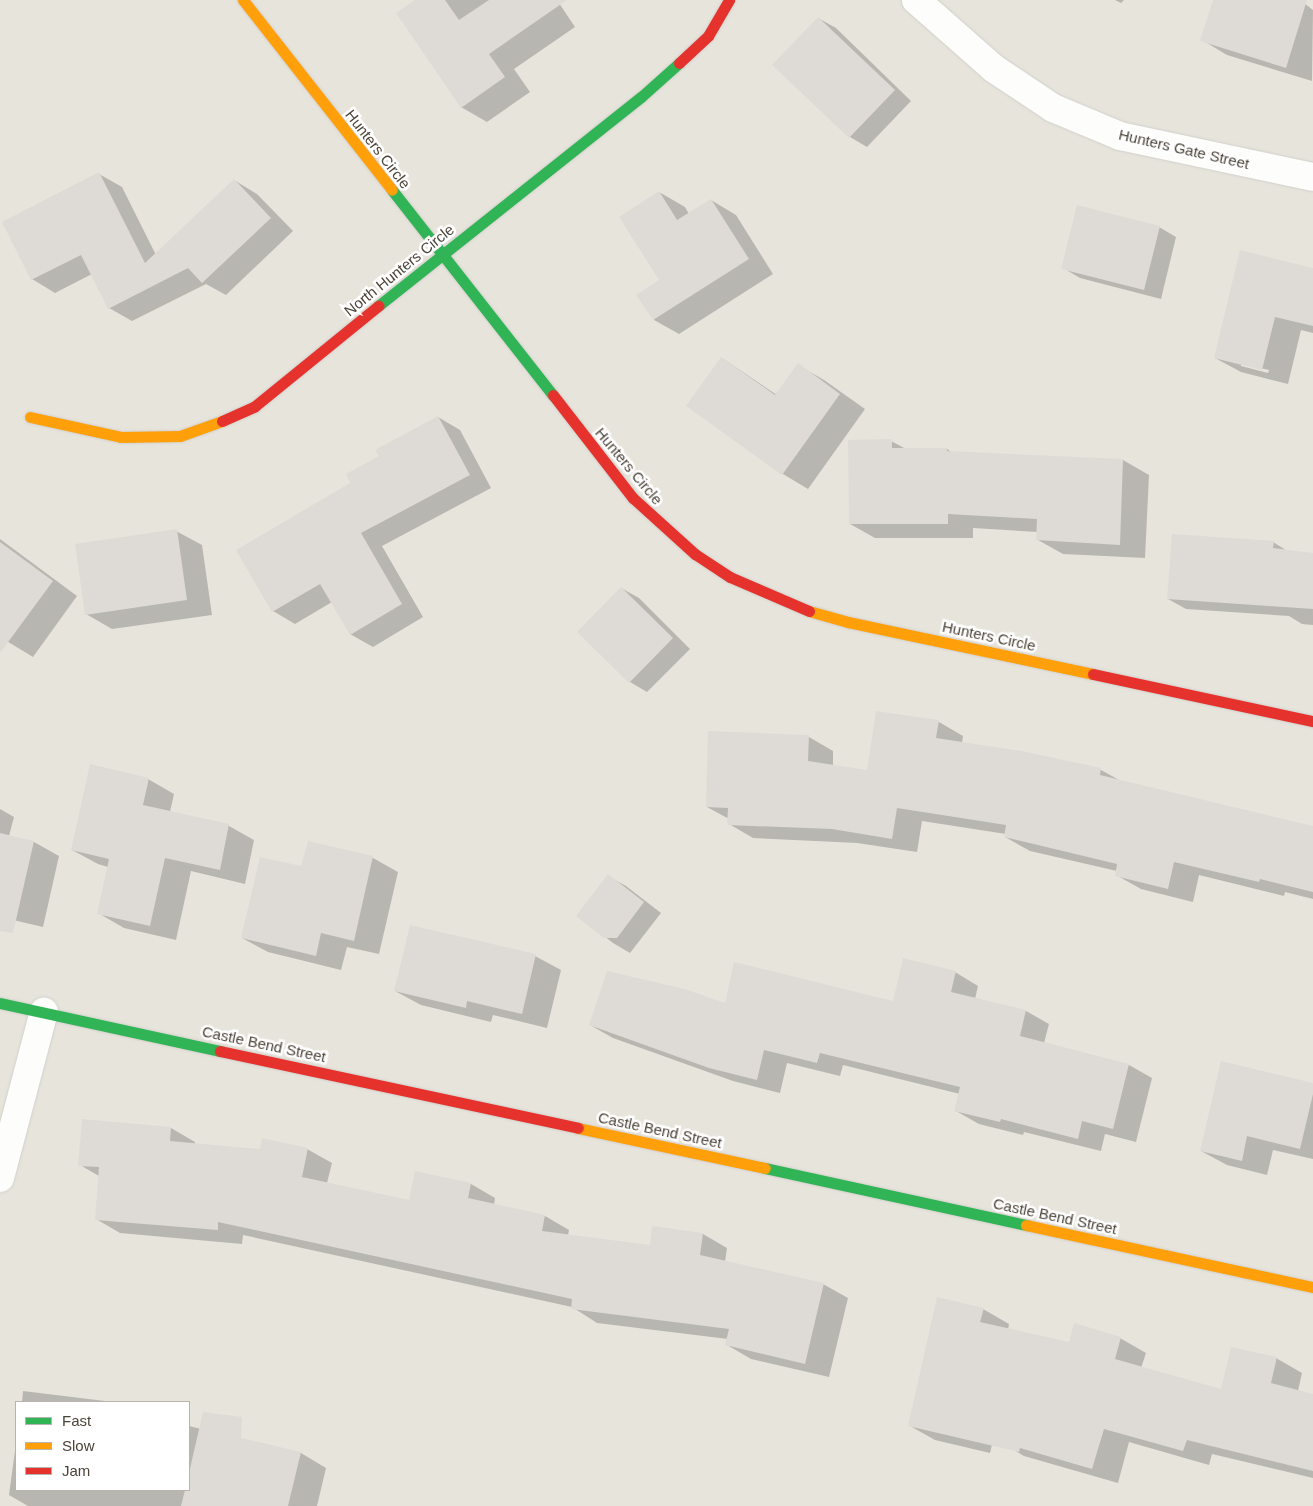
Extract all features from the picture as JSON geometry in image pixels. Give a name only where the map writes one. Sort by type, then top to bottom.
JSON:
[{"type":"street","name":"Hunters Circle","points":[[243,0],[632,498],[695,554],[730,577],[807,610],[848,622],[1313,721]]},
{"type":"street","name":"North Hunters Circle","points":[[30,417],[121,437],[180,436],[238,416],[255,406],[441,255],[641,97],[708,36],[730,0]]},
{"type":"street","name":"Hunters Gate Street","points":[[916,0],[993,68],[1053,108],[1120,136],[1313,177]]},
{"type":"street","name":"Castle Bend Street","points":[[0,1003],[1313,1287]]},
{"type":"street","points":[[0,1178],[44,1012]]},
{"type":"shaded area","points":[[0,0],[1313,0],[1313,1506],[0,1506]]},
{"type":"building","points":[[415,0],[445,0],[459,20],[489,0],[567,0],[489,54],[505,77],[461,108],[396,13]]},
{"type":"building","points":[[1213,0],[1307,0],[1286,68],[1200,41]]},
{"type":"building","points":[[818,17],[895,90],[849,138],[772,65]]},
{"type":"building","points":[[99,172],[145,263],[234,179],[271,218],[202,283],[188,268],[108,309],[81,255],[31,280],[2,222]]},
{"type":"building","points":[[659,191],[677,220],[711,199],[749,259],[653,320],[636,295],[659,280],[619,217]]},
{"type":"building","points":[[1077,205],[1160,226],[1144,290],[1061,269]]},
{"type":"building","points":[[1240,250],[1313,268],[1313,326],[1275,317],[1262,370],[1214,358]]},
{"type":"building","points":[[721,357],[775,395],[798,363],[840,394],[782,475],[686,406]]},
{"type":"building","points":[[438,416],[470,475],[361,533],[402,604],[350,635],[320,584],[272,612],[236,550],[350,483],[346,474],[379,456],[375,450]]},
{"type":"building","points":[[892,439],[892,448],[947,448],[947,451],[1123,459],[1120,545],[1036,540],[1037,519],[948,514],[948,524],[849,524],[848,440]]},
{"type":"building","points":[[177,529],[187,600],[85,615],[75,544]]},
{"type":"building","points":[[1172,534],[1274,541],[1273,548],[1313,553],[1313,609],[1167,599]]},
{"type":"building","points":[[0,542],[53,581],[0,653]]},
{"type":"building","points":[[621,587],[673,638],[629,683],[577,632]]},
{"type":"building","points":[[876,711],[939,720],[936,738],[1022,751],[1101,768],[1100,775],[1313,826],[1313,892],[1260,879],[1259,882],[1174,862],[1168,889],[1115,876],[1117,864],[1004,837],[1006,825],[897,808],[892,839],[832,829],[727,825],[728,808],[706,807],[708,731],[809,735],[808,761],[867,770]]},
{"type":"building","points":[[90,764],[149,778],[143,805],[229,824],[220,870],[165,858],[150,926],[97,914],[109,859],[71,850]]},
{"type":"building","points":[[0,833],[34,841],[13,933],[0,931]]},
{"type":"building","points":[[308,841],[373,856],[354,941],[321,933],[316,956],[241,938],[260,857],[301,866]]},
{"type":"building","points":[[608,874],[644,902],[617,938],[604,938],[576,916]]},
{"type":"building","points":[[410,925],[536,954],[522,1014],[467,1001],[466,1008],[394,991]]},
{"type":"building","points":[[903,958],[956,971],[951,992],[1026,1010],[1020,1036],[1129,1064],[1113,1129],[1082,1121],[1078,1139],[1001,1119],[1000,1122],[954,1111],[960,1087],[820,1053],[817,1063],[764,1050],[757,1080],[709,1068],[589,1025],[607,971],[685,989],[725,1003],[734,962],[893,1001]]},
{"type":"building","points":[[1221,1061],[1313,1083],[1313,1094],[1300,1149],[1247,1136],[1242,1161],[1200,1151]]},
{"type":"building","points":[[82,1119],[171,1127],[170,1141],[260,1149],[262,1138],[308,1148],[302,1177],[409,1200],[415,1171],[471,1183],[468,1198],[545,1215],[542,1231],[650,1245],[652,1226],[703,1233],[700,1255],[824,1283],[805,1364],[725,1345],[729,1329],[571,1309],[572,1299],[218,1222],[218,1230],[95,1220],[99,1167],[78,1166]]},
{"type":"building","points":[[937,1297],[984,1308],[980,1322],[1069,1342],[1074,1323],[1121,1337],[1115,1359],[1221,1389],[1231,1347],[1277,1357],[1271,1383],[1313,1394],[1313,1471],[1187,1440],[1183,1451],[1104,1429],[1092,1469],[1020,1448],[1019,1452],[908,1426]]},
{"type":"building","points":[[203,1412],[242,1417],[241,1438],[301,1452],[288,1506],[181,1506],[185,1491],[190,1491],[190,1469]]},
{"type":"traffic: fast","points":[[378,306],[641,97],[679,63]]},
{"type":"traffic: fast","points":[[392,190],[553,395]]},
{"type":"traffic: fast","points":[[0,1003],[220,1051]]},
{"type":"traffic: fast","points":[[765,1168],[1026,1225]]},
{"type":"traffic: slow","points":[[243,0],[392,190]]},
{"type":"traffic: slow","points":[[30,417],[121,437],[180,436],[222,421]]},
{"type":"traffic: slow","points":[[809,611],[848,622],[1093,674]]},
{"type":"traffic: slow","points":[[578,1128],[765,1168]]},
{"type":"traffic: slow","points":[[1026,1225],[1313,1287]]},
{"type":"traffic: jam","points":[[679,63],[708,36],[729,0]]},
{"type":"traffic: jam","points":[[222,421],[255,406],[378,306]]},
{"type":"traffic: jam","points":[[553,395],[633,498],[695,554],[730,577],[809,611]]},
{"type":"traffic: jam","points":[[1093,674],[1313,721]]},
{"type":"traffic: jam","points":[[220,1051],[578,1128]]}]
